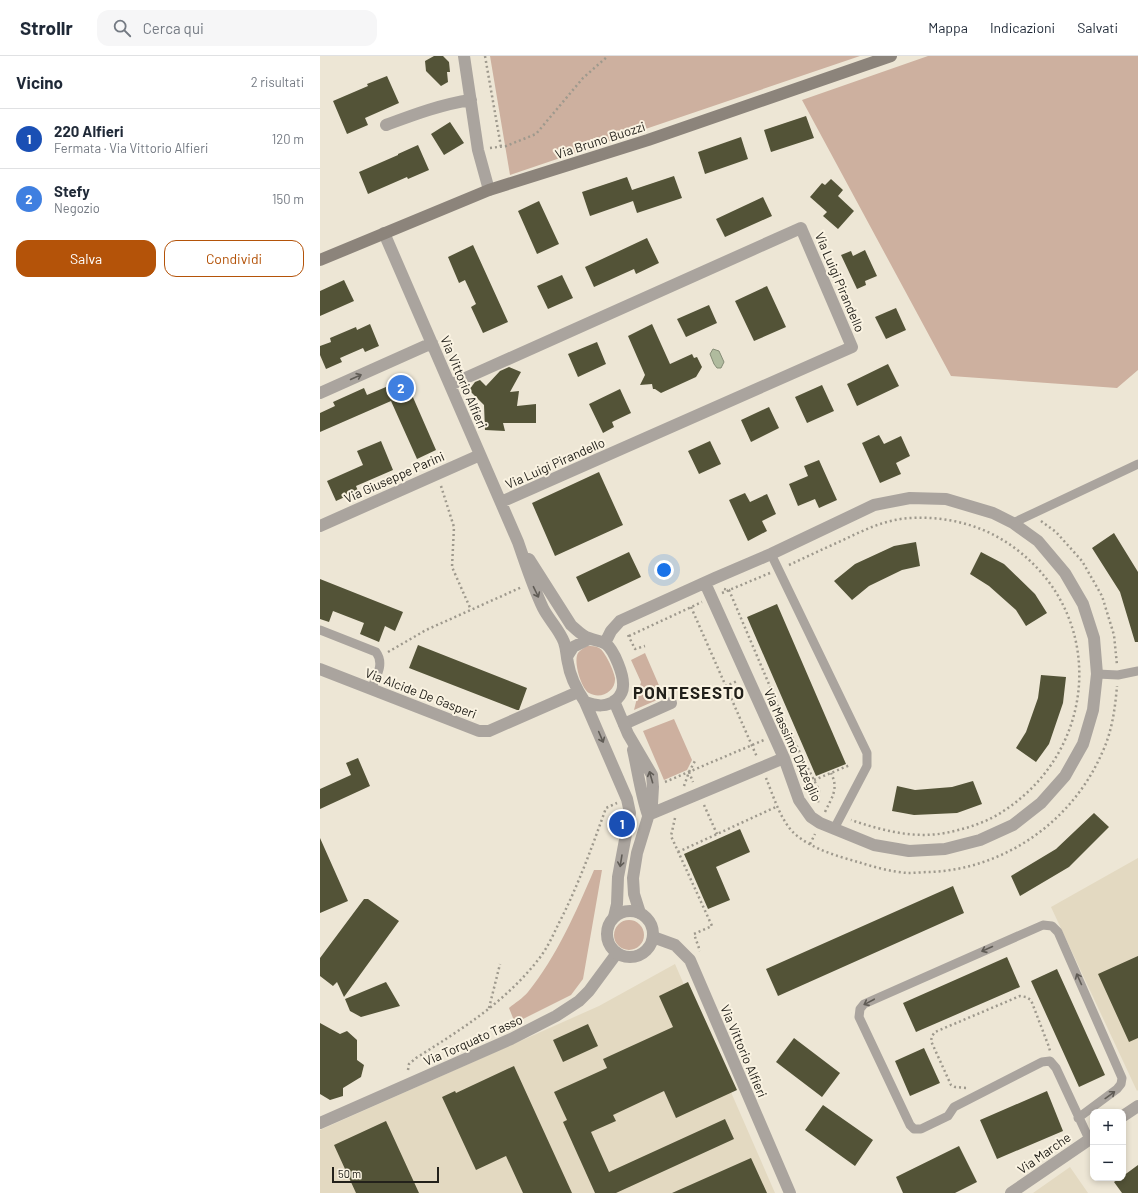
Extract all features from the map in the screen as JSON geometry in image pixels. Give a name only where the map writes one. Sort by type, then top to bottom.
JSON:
[{"type":"main road","name":"Via Bruno Buozzi","points":[[320,260],[489,190],[648,140],[891,56]]},
{"type":"street","points":[[464,56],[478,150],[489,190]]},
{"type":"street","points":[[386,125],[411,115],[460,101],[471,100]]},
{"type":"street","name":"Via Luigi Pirandello","points":[[450,385],[801,228],[852,347],[501,502]]},
{"type":"street","name":"Via Vittorio Alfieri","points":[[384,233],[518,542],[532,583],[544,610],[559,632],[568,655],[567,661],[569,669],[578,692],[585,702],[627,799],[630,813],[618,877],[617,904],[614,918]]},
{"type":"street","points":[[320,393],[432,343]]},
{"type":"street","name":"Via Giuseppe Parini","points":[[320,526],[480,454]]},
{"type":"street","name":"Via Massimo D'Azeglio","points":[[605,643],[611,631],[620,621],[710,580],[771,554],[874,505],[910,498],[946,500],[993,512],[1013,523],[1038,541],[1065,573],[1083,604],[1094,638],[1097,674],[1093,710],[1083,744],[1065,776],[1041,803],[1013,825],[980,840],[945,849],[910,850],[874,844],[820,823],[811,817],[799,800],[784,758],[712,598],[710,580]]},
{"type":"street","name":"Via Vittorio Alfieri","points":[[518,542],[571,625],[589,639],[598,640],[605,643]]},
{"type":"street","points":[[568,655],[573,648],[589,639]]},
{"type":"street","points":[[585,702],[604,706],[614,701],[621,695],[624,680],[612,650],[605,643]]},
{"type":"street","name":"Via Alcide De Gasperi","points":[[320,669],[480,731],[489,731],[578,692]]},
{"type":"street","points":[[614,701],[626,729],[652,775],[652,804],[637,853],[633,878],[634,894],[640,914]]},
{"type":"street","points":[[626,729],[671,703]]},
{"type":"street","points":[[626,729],[648,815]]},
{"type":"street","points":[[648,815],[678,804],[784,758]]},
{"type":"street","points":[[624,912],[640,914],[652,926],[653,937],[650,946],[644,953],[635,957],[625,957],[617,953],[610,946],[607,936],[609,926],[614,918],[624,912]]},
{"type":"street","name":"Via Vittorio Alfieri","points":[[653,937],[675,945],[690,960],[790,1193]]},
{"type":"street","name":"Via Torquato Tasso","points":[[320,1123],[510,1039],[556,1016],[579,1001],[589,991],[617,953]]},
{"type":"street","points":[[1126,1114],[1138,1106]]},
{"type":"street","name":"Via Marche","points":[[1012,1193],[1090,1139]]},
{"type":"lane","points":[[1013,523],[1138,464]]},
{"type":"lane","points":[[771,554],[866,753],[867,766],[834,828]]},
{"type":"lane","points":[[320,630],[376,652],[380,657],[380,667],[371,689]]},
{"type":"lane","points":[[1097,674],[1118,675],[1138,671]]},
{"type":"lane","points":[[1078,1118],[1117,1089],[1121,1084],[1122,1078],[1058,932],[1052,926],[1043,924],[864,1004],[860,1009],[859,1017],[910,1125],[914,1129],[921,1129],[948,1116],[954,1107],[1042,1062],[1050,1062],[1056,1068],[1078,1118],[1090,1136]]},
{"type":"path","points":[[485,56],[500,147]]},
{"type":"path","points":[[478,150],[506,146],[536,134],[583,78],[608,56]]},
{"type":"path","points":[[437,473],[454,527],[452,566],[471,610]]},
{"type":"path","points":[[691,608],[784,821],[794,834],[810,844],[833,854],[873,867],[909,873],[949,871],[988,862],[1024,844],[1056,819],[1083,789],[1102,753],[1114,715],[1118,675],[1114,635],[1102,596],[1082,561],[1056,532],[1030,515]]},
{"type":"path","points":[[629,636],[729,590],[779,570],[878,523],[910,518],[943,518],[974,526],[1004,540],[1029,559],[1051,584],[1067,612],[1077,643],[1080,675],[1077,707],[1067,738],[1051,767],[1030,791],[1004,811],[975,825],[944,833],[911,834],[879,829],[840,816]]},
{"type":"path","points":[[710,580],[720,588],[729,590]]},
{"type":"path","points":[[380,657],[426,630],[532,583]]},
{"type":"path","points":[[729,590],[788,729],[819,790],[817,806]]},
{"type":"path","points":[[620,621],[636,649],[645,646]]},
{"type":"path","points":[[653,787],[752,746],[788,729]]},
{"type":"path","points":[[696,759],[689,772],[678,804],[671,836],[712,926],[694,934],[702,954]]},
{"type":"path","points":[[814,780],[850,765]]},
{"type":"path","points":[[810,844],[835,792],[835,782],[831,773]]},
{"type":"path","points":[[405,1086],[402,1078],[408,1072],[410,1064],[416,1058],[470,1024],[489,1009],[516,984],[539,959],[570,902],[588,859],[606,808],[627,799]]},
{"type":"path","points":[[678,852],[778,806]]},
{"type":"path","points":[[821,809],[825,812]]},
{"type":"path","points":[[489,1009],[500,964]]},
{"type":"path","points":[[978,1095],[969,1088],[951,1086],[931,1041],[935,1032],[1020,996],[1026,997],[1031,1000],[1050,1047],[1050,1062]]},
{"type":"shaded area","points":[[490,56],[860,56],[510,175]]},
{"type":"shaded area","points":[[928,56],[1138,56],[1138,370],[1117,388],[951,376],[802,100]]},
{"type":"shaded area","points":[[713,349],[719,351],[724,362],[721,368],[717,368],[714,364],[710,354]]},
{"type":"shaded area","points":[[587,646],[599,648],[604,653],[615,678],[613,687],[603,695],[594,695],[586,690],[583,686],[577,668],[576,662],[578,653]]},
{"type":"shaded area","points":[[645,653],[664,697],[634,710],[641,682],[631,660]]},
{"type":"shaded area","points":[[674,719],[692,760],[687,770],[664,780],[643,731]]},
{"type":"shaded area","points":[[1138,858],[1138,1090],[1137,1091],[1051,907]]},
{"type":"shaded area","points":[[594,870],[602,870],[583,979],[571,995],[515,1023],[509,1008],[528,992],[548,964],[573,918]]},
{"type":"shaded area","points":[[629,920],[640,924],[644,935],[640,946],[629,950],[618,946],[614,935],[618,924]]},
{"type":"shaded area","points":[[675,964],[775,1193],[320,1193],[320,1130],[599,1006]]},
{"type":"shaded area","points":[[1070,1167],[1088,1193],[1033,1193]]},
{"type":"building","points":[[434,56],[443,56],[449,62],[450,72],[447,72],[448,82],[441,86],[426,71],[425,61]]},
{"type":"building","points":[[387,76],[399,103],[365,118],[368,125],[347,134],[333,101]]},
{"type":"building","points":[[806,116],[814,138],[771,152],[764,130]]},
{"type":"building","points":[[450,122],[464,143],[444,155],[431,134]]},
{"type":"building","points":[[741,137],[748,159],[705,174],[698,152]]},
{"type":"building","points":[[418,145],[429,170],[408,179],[407,177],[368,194],[359,172]]},
{"type":"building","points":[[674,176],[682,198],[637,213],[633,201],[590,216],[582,192],[627,177],[632,190]]},
{"type":"building","points":[[831,179],[843,190],[838,196],[854,211],[838,229],[823,216],[827,212],[810,197],[822,183],[825,185]]},
{"type":"building","points":[[763,197],[772,216],[725,237],[716,219]]},
{"type":"building","points":[[539,201],[559,244],[537,254],[518,211]]},
{"type":"building","points":[[647,238],[659,263],[636,274],[634,269],[594,287],[585,267]]},
{"type":"building","points":[[473,245],[508,322],[483,333],[471,307],[476,304],[465,280],[459,283],[448,257]]},
{"type":"building","points":[[865,250],[877,276],[865,281],[866,285],[857,289],[841,255],[851,251],[853,256]]},
{"type":"building","points":[[562,275],[573,298],[548,309],[537,286]]},
{"type":"building","points":[[344,280],[354,301],[320,316],[320,291]]},
{"type":"building","points":[[767,286],[786,327],[754,341],[735,301]]},
{"type":"building","points":[[709,305],[717,323],[686,337],[677,319]]},
{"type":"building","points":[[896,308],[906,330],[886,339],[875,317]]},
{"type":"building","points":[[370,324],[379,346],[365,352],[363,348],[340,358],[342,362],[326,369],[320,355],[320,346],[331,342],[330,338],[356,327],[357,330]]},
{"type":"building","points":[[652,324],[670,364],[692,354],[694,358],[697,357],[702,367],[696,377],[661,393],[653,389],[652,384],[640,385],[645,375],[628,336]]},
{"type":"building","points":[[597,342],[606,364],[578,377],[568,354]]},
{"type":"building","points":[[888,364],[899,386],[857,406],[847,384]]},
{"type":"building","points":[[509,367],[521,372],[510,392],[519,391],[517,406],[536,404],[536,423],[503,423],[505,431],[485,430],[484,405],[469,390],[475,382],[480,380],[486,386],[500,371]]},
{"type":"building","points":[[405,379],[436,450],[417,459],[391,401],[320,432],[320,413],[335,406],[333,402],[364,388],[367,395]]},
{"type":"building","points":[[822,385],[834,411],[807,423],[795,397]]},
{"type":"building","points":[[620,389],[631,413],[612,422],[614,427],[603,433],[589,404]]},
{"type":"building","points":[[769,407],[779,428],[751,442],[741,420]]},
{"type":"building","points":[[879,435],[884,444],[901,436],[910,456],[896,463],[901,474],[880,483],[862,443]]},
{"type":"building","points":[[381,441],[393,470],[356,486],[358,491],[336,501],[327,481],[363,465],[357,451]]},
{"type":"building","points":[[710,441],[721,464],[699,474],[688,451]]},
{"type":"building","points":[[819,460],[837,500],[819,508],[815,499],[798,506],[789,484],[808,476],[804,466]]},
{"type":"building","points":[[599,472],[623,525],[555,556],[532,503]]},
{"type":"building","points":[[745,493],[750,502],[767,494],[776,514],[762,521],[767,531],[748,541],[729,500]]},
{"type":"building","points":[[1114,533],[1138,572],[1138,642],[1135,642],[1120,592],[1092,548]]},
{"type":"building","points":[[916,542],[920,566],[902,570],[869,586],[852,600],[834,581],[855,564],[894,546]]},
{"type":"building","points":[[629,552],[641,577],[588,602],[576,577]]},
{"type":"building","points":[[981,552],[1004,564],[1035,594],[1047,613],[1026,626],[1016,610],[989,586],[970,574]]},
{"type":"building","points":[[320,579],[403,612],[395,631],[385,626],[379,642],[360,634],[364,623],[333,611],[329,622],[320,619]]},
{"type":"building","points":[[777,604],[846,764],[816,776],[747,617]]},
{"type":"building","points":[[418,645],[527,688],[519,710],[409,668]]},
{"type":"building","points":[[1041,675],[1066,677],[1063,703],[1049,744],[1036,762],[1016,748],[1026,732],[1038,698]]},
{"type":"building","points":[[358,758],[370,786],[320,809],[320,789],[351,775],[346,763]]},
{"type":"building","points":[[973,781],[982,804],[957,813],[914,815],[892,811],[897,786],[915,790],[952,787]]},
{"type":"building","points":[[1094,813],[1109,827],[1069,867],[1020,896],[1011,876],[1056,849]]},
{"type":"building","points":[[740,829],[750,852],[716,867],[730,900],[708,909],[684,854]]},
{"type":"building","points":[[320,838],[348,901],[320,913]]},
{"type":"building","points":[[953,886],[964,913],[778,996],[766,969]]},
{"type":"building","points":[[364,899],[368,899],[399,921],[344,997],[337,982],[333,986],[320,976],[320,958]]},
{"type":"building","points":[[1138,956],[1138,1038],[1129,1042],[1098,974]]},
{"type":"building","points":[[1007,957],[1020,987],[916,1032],[903,1003]]},
{"type":"building","points":[[1057,969],[1105,1075],[1079,1087],[1031,981]]},
{"type":"building","points":[[386,982],[400,1006],[361,1017],[350,1011],[345,999]]},
{"type":"building","points":[[688,982],[737,1090],[676,1118],[664,1091],[613,1115],[616,1121],[591,1132],[609,1172],[725,1119],[734,1139],[616,1193],[595,1193],[563,1122],[567,1120],[554,1092],[607,1068],[603,1059],[673,1027],[659,996]]},
{"type":"building","points":[[320,1023],[340,1034],[347,1031],[357,1040],[357,1060],[364,1065],[361,1077],[343,1088],[343,1096],[330,1100],[320,1094]]},
{"type":"building","points":[[588,1024],[598,1046],[563,1062],[553,1040]]},
{"type":"building","points":[[794,1038],[840,1073],[822,1097],[776,1062]]},
{"type":"building","points":[[924,1048],[940,1083],[910,1096],[895,1061]]},
{"type":"building","points":[[514,1066],[572,1193],[523,1193],[506,1156],[476,1170],[442,1097],[455,1091],[456,1093]]},
{"type":"building","points":[[1047,1091],[1063,1131],[997,1159],[980,1120]]},
{"type":"building","points":[[823,1105],[873,1140],[855,1166],[805,1130]]},
{"type":"building","points":[[386,1121],[419,1193],[356,1193],[334,1145]]},
{"type":"building","points":[[959,1146],[977,1182],[955,1193],[903,1193],[896,1177]]},
{"type":"building","points":[[751,1158],[767,1193],[672,1193]]},
{"type":"building","points":[[1138,1165],[1138,1193],[1122,1193],[1114,1182],[1126,1181],[1126,1174]]},
{"type":"place","name":"Stefy","points":[[401,388]]},
{"type":"place","name":"220 Alfieri","points":[[622,824]]},
{"type":"district","name":"PONTESESTO","points":[[689,693]]}]
